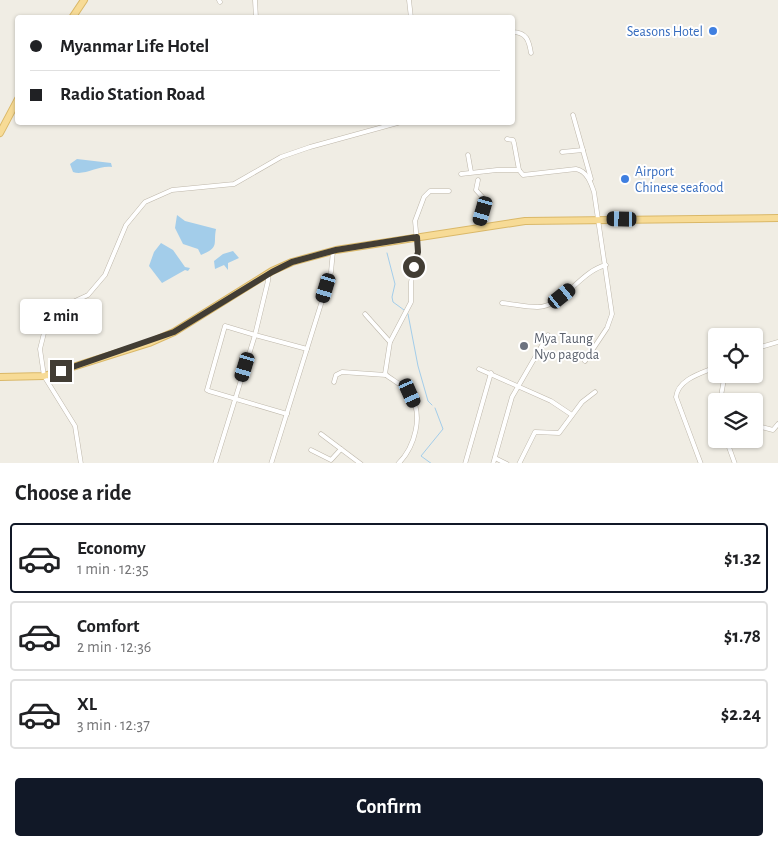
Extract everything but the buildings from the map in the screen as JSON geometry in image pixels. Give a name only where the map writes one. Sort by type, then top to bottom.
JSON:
[{"type":"main road","points":[[74,15],[84,0]]},
{"type":"main road","points":[[0,133],[15,105]]},
{"type":"main road","points":[[0,377],[44,376],[174,332],[268,274],[292,262],[333,251],[525,221],[778,218]]},
{"type":"street","points":[[255,0],[256,15]]},
{"type":"street","points":[[409,0],[411,15]]},
{"type":"street","points":[[515,33],[524,35],[531,53]]},
{"type":"street","points":[[573,115],[599,219],[606,265],[611,321],[585,360]]},
{"type":"street","points":[[81,463],[75,426],[44,376],[40,349],[44,334],[60,308],[88,295],[105,275],[126,225],[145,202],[172,190],[234,184],[281,157],[390,125]]},
{"type":"street","points":[[507,138],[513,140],[519,170],[523,175],[582,170],[592,186]]},
{"type":"street","points":[[562,152],[582,150]]},
{"type":"street","points":[[468,154],[471,172]]},
{"type":"street","points":[[461,174],[519,170]]},
{"type":"street","points":[[478,180],[476,190],[486,200],[478,228]]},
{"type":"street","points":[[386,376],[390,342],[411,302],[411,282],[418,252],[415,221],[424,197],[430,191],[449,191]]},
{"type":"street","points":[[271,463],[330,272],[333,251]]},
{"type":"street","points":[[502,303],[539,308],[562,296],[585,274],[606,265]]},
{"type":"street","points":[[215,463],[255,335],[268,274]]},
{"type":"street","points":[[365,314],[390,342]]},
{"type":"street","points":[[287,414],[207,390],[225,326],[307,349]]},
{"type":"street","points":[[493,463],[512,397],[548,335]]},
{"type":"street","points":[[763,346],[778,342]]},
{"type":"street","points":[[479,369],[551,401],[572,415]]},
{"type":"street","points":[[701,463],[676,397],[683,383],[708,370]]},
{"type":"street","points":[[334,382],[339,373],[345,371],[386,376],[398,382],[410,393],[416,408],[413,442],[399,463]]},
{"type":"street","points":[[465,463],[491,373]]},
{"type":"street","points":[[519,463],[533,434],[538,432],[559,433],[572,415],[595,392]]},
{"type":"street","points":[[763,428],[773,430],[778,424]]},
{"type":"street","points":[[321,434],[360,463]]},
{"type":"street","points":[[730,448],[736,463]]},
{"type":"street","points":[[311,450],[331,460],[341,450]]},
{"type":"street","points":[[495,458],[505,463]]},
{"type":"water","points":[[77,159],[111,163],[112,167],[82,173],[73,172],[70,164]]},
{"type":"water","points":[[177,215],[185,221],[216,229],[215,242],[211,250],[201,255],[198,249],[183,244],[175,228]]},
{"type":"water","points":[[161,243],[173,250],[185,267],[190,268],[188,271],[185,270],[162,283],[149,266],[154,252]]},
{"type":"water","points":[[233,251],[239,258],[228,263],[228,270],[224,265],[215,269],[214,261],[223,254]]},
{"type":"waterway","points":[[387,253],[395,284],[392,297],[393,302],[404,310]]},
{"type":"waterway","points":[[408,314],[418,366],[428,401],[432,405]]},
{"type":"waterway","points":[[431,463],[421,456],[443,429],[435,408]]},
{"type":"place","name":"Seasons Hotel","points":[[713,31]]},
{"type":"place","name":"Airport Chinese seafood","points":[[625,179]]},
{"type":"place","name":"Mya Taung Nyo pagoda","points":[[524,346]]},
{"type":"route","points":[[61,371],[149,343],[174,332],[272,272],[292,262],[336,250],[417,237],[418,252],[414,267]]}]
